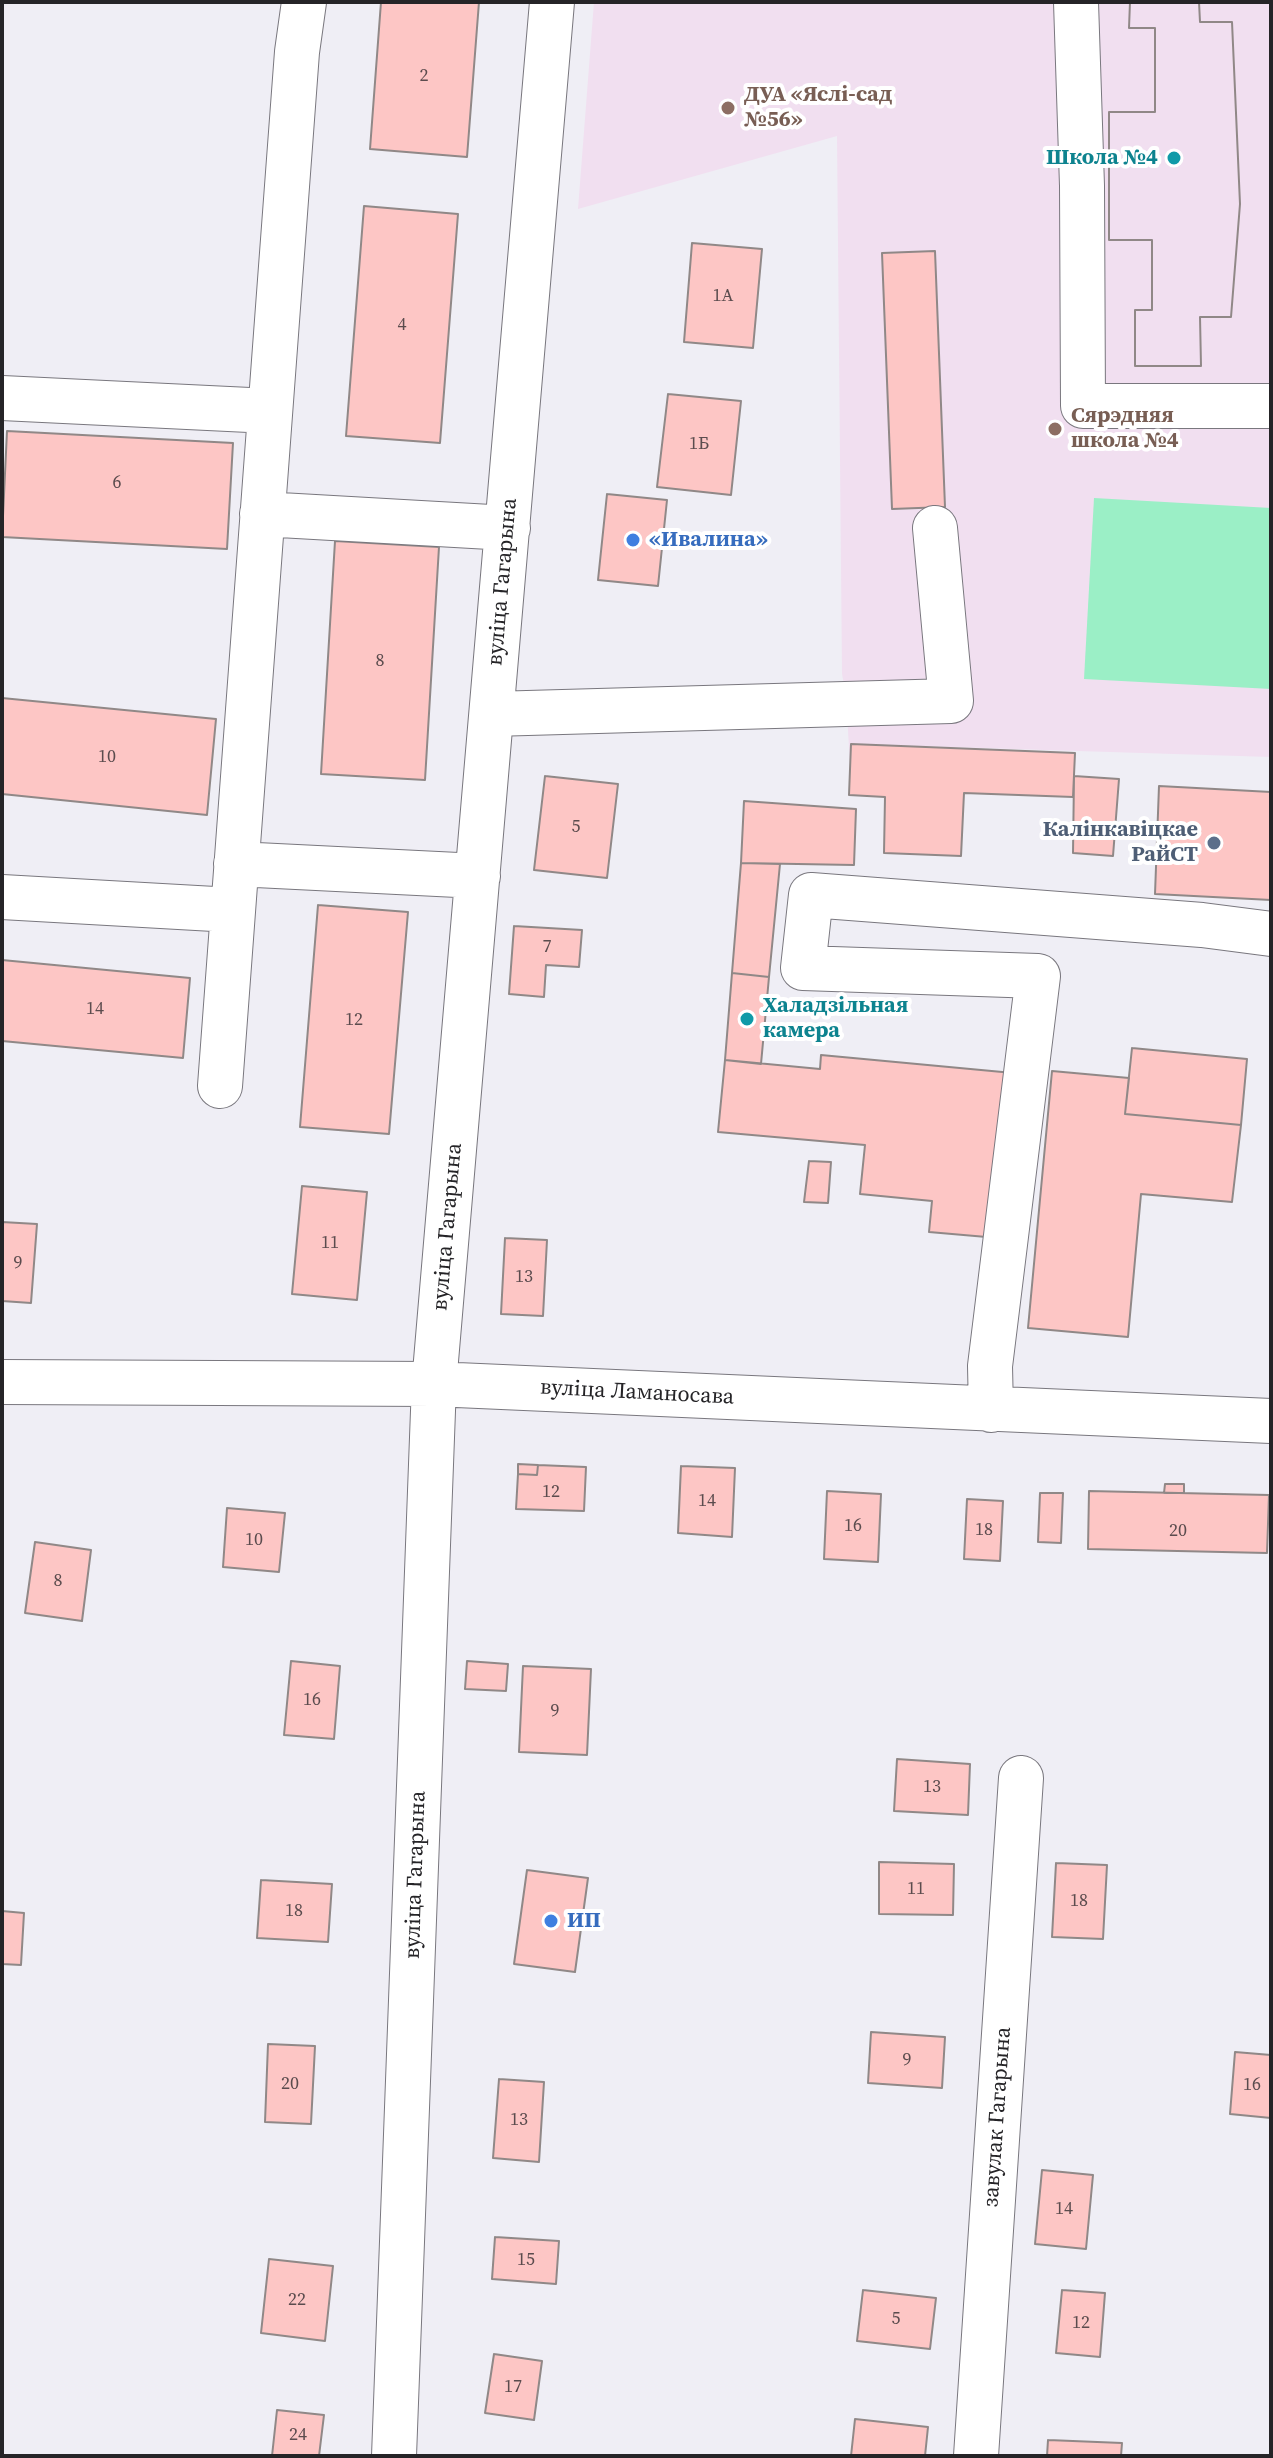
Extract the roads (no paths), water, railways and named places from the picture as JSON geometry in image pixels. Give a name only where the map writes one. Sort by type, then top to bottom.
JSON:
[{"type":"street","points":[[220,1086],[297,52],[304,2]]},
{"type":"street","name":"вуліца Гагарына","points":[[394,2456],[434,1384],[552,2]]},
{"type":"street","points":[[1076,2],[1082,186],[1083,406],[1271,406]]},
{"type":"street","points":[[2,398],[270,411]]},
{"type":"street","points":[[262,514],[508,528]]},
{"type":"street","points":[[492,714],[951,701],[935,528]]},
{"type":"street","points":[[236,864],[478,876]]},
{"type":"street","points":[[991,1410],[990,1366],[1038,976],[803,968],[811,895],[1202,925],[1271,934]]},
{"type":"street","points":[[2,897],[232,910]]},
{"type":"street","name":"вуліца Ламаносава","points":[[2,1382],[434,1384],[1271,1421]]},
{"type":"street","name":"завулак Гагарына","points":[[976,2456],[1021,1778]]},
{"type":"place","name":"ДУА «Яслі-сад №56»","points":[[728,108]]},
{"type":"place","name":"Школа №4","points":[[1174,158]]},
{"type":"place","name":"Сярэдняя школа №4","points":[[1055,429]]},
{"type":"place","name":"«Ивалина»","points":[[633,540]]},
{"type":"place","name":"Калінкавіцкае РайСТ","points":[[1214,843]]},
{"type":"place","name":"Халадзільная камера","points":[[747,1019]]},
{"type":"place","name":"ИП","points":[[551,1921]]}]
